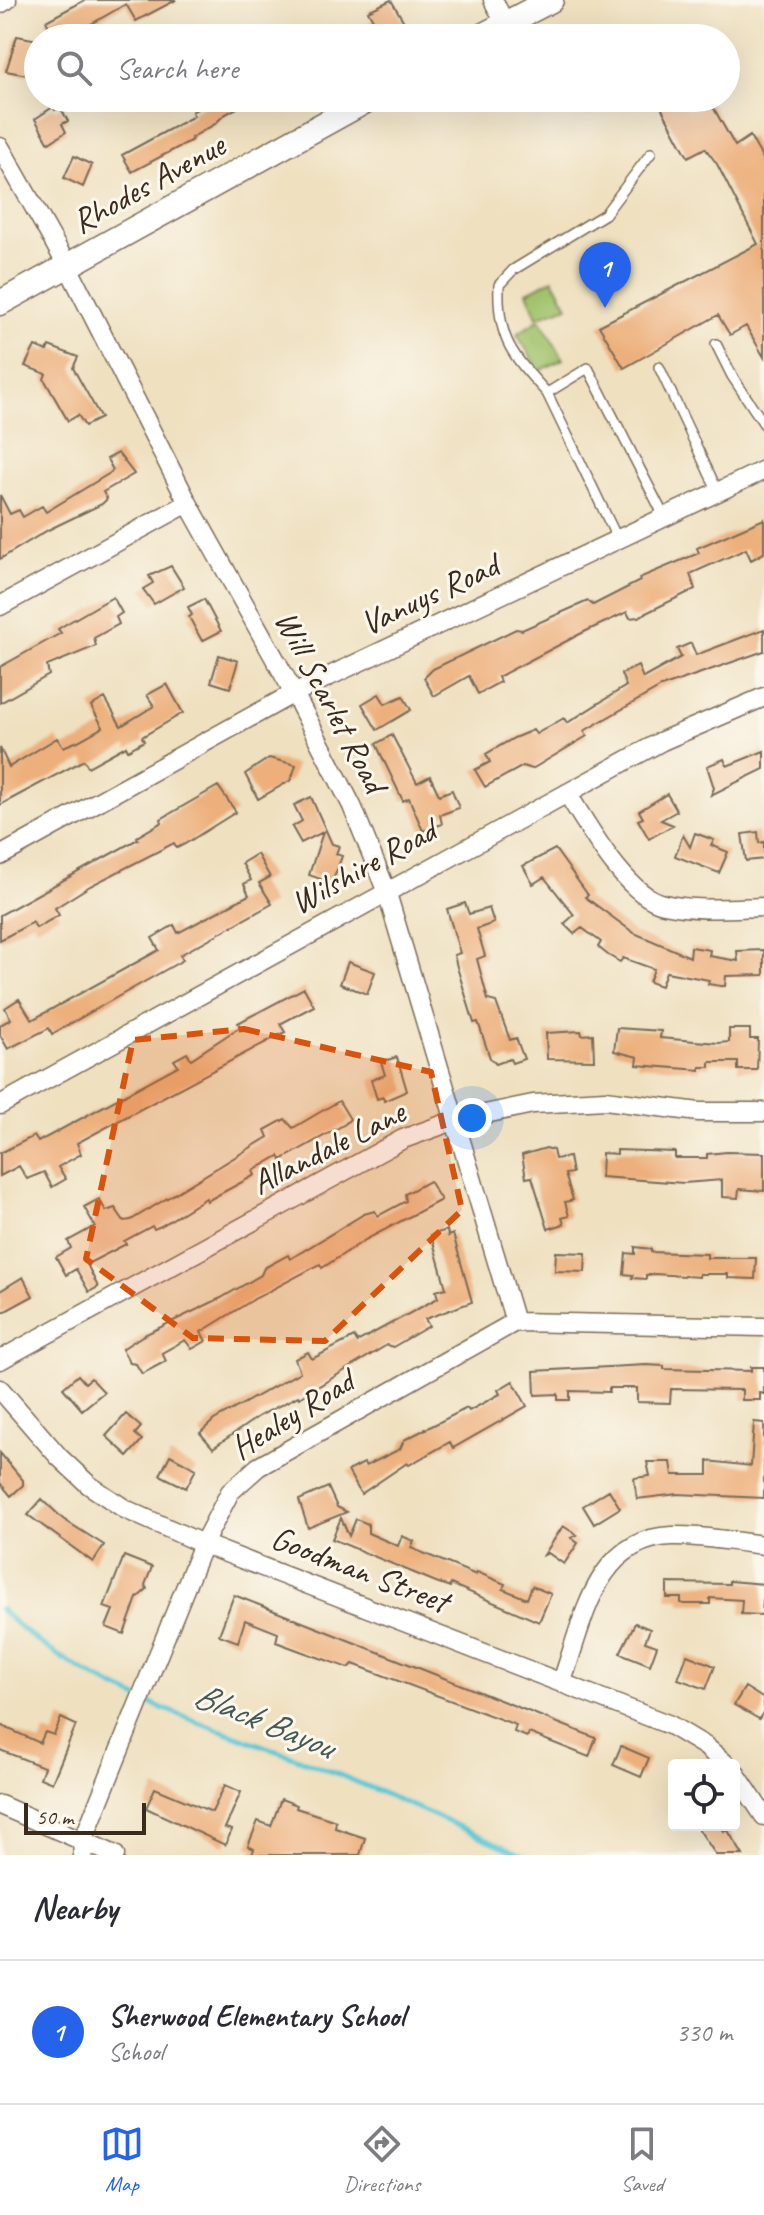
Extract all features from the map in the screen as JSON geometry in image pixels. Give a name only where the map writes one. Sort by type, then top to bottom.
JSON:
[{"type":"main road","points":[[505,23],[551,0]]},
{"type":"main road","name":"Rhodes Avenue","points":[[0,303],[346,112]]},
{"type":"street","points":[[0,4],[7,0]]},
{"type":"street","points":[[493,0],[505,23]]},
{"type":"street","name":"Will Scarlet Road","points":[[0,147],[68,267],[188,503],[294,693],[352,806],[386,890],[515,1322]]},
{"type":"street","name":"Vanuys Road","points":[[0,856],[294,693],[764,470]]},
{"type":"street","points":[[0,606],[188,503]]},
{"type":"street","name":"Wilshire Road","points":[[0,1105],[386,890],[662,741],[764,697]]},
{"type":"street","points":[[567,793],[614,868],[660,903],[715,909],[764,907]]},
{"type":"street","name":"Allandale Lane","points":[[0,1360],[403,1139],[456,1120],[533,1104],[605,1100],[699,1112],[764,1112]]},
{"type":"street","points":[[515,1322],[764,1327]]},
{"type":"street","name":"Healey Road","points":[[83,1849],[203,1544],[230,1492],[258,1467],[515,1322]]},
{"type":"street","name":"Goodman Street","points":[[0,1389],[59,1457],[89,1485],[125,1509],[203,1544],[670,1725],[720,1759]]},
{"type":"street","points":[[562,1681],[607,1565],[629,1547],[670,1536],[764,1545]]},
{"type":"street","points":[[740,1780],[764,1816]]},
{"type":"street","points":[[0,1805],[83,1849],[115,1855]]},
{"type":"lane","points":[[618,540],[547,393],[511,354],[498,311],[499,285],[513,270],[605,214],[651,153]]},
{"type":"lane","points":[[716,344],[732,376],[764,424]]},
{"type":"lane","points":[[659,367],[718,492]]},
{"type":"lane","points":[[547,393],[588,368],[665,518]]},
{"type":"highlighted area","points":[[244,1029],[431,1072],[462,1210],[325,1341],[193,1338],[86,1259],[133,1040]]},
{"type":"green space","points":[[553,279],[568,306],[537,317],[527,292]]},
{"type":"green space","points":[[540,319],[563,359],[540,371],[517,334]]},
{"type":"building","points":[[85,0],[176,0],[136,21],[126,4],[91,24],[48,24],[46,21]]},
{"type":"building","points":[[391,0],[405,24],[366,24],[373,20],[368,11]]},
{"type":"building","points":[[17,36],[24,37],[24,74],[6,71]]},
{"type":"building","points":[[46,112],[63,112],[68,121],[62,124],[66,132],[49,143],[35,119]]},
{"type":"building","points":[[192,112],[229,112],[192,140],[132,172],[122,155],[194,116]]},
{"type":"building","points":[[664,112],[716,112],[735,146],[750,136],[764,161],[764,357],[746,326],[730,335],[718,315],[624,368],[599,326],[758,244],[717,164],[705,148],[688,157]]},
{"type":"building","points":[[74,156],[92,165],[83,187],[64,178]]},
{"type":"building","points":[[35,346],[47,351],[49,346],[78,357],[73,368],[101,418],[85,426],[78,415],[68,421],[44,379],[46,374],[25,366]]},
{"type":"building","points":[[118,453],[134,474],[103,492],[107,499],[102,504],[48,530],[0,559],[0,495],[10,514],[19,510],[23,517],[42,506],[46,512],[110,473],[113,470],[107,459]]},
{"type":"building","points":[[764,519],[764,553],[751,560],[746,549],[690,574],[695,589],[638,617],[630,618],[627,612],[582,633],[498,677],[500,682],[478,694],[469,676],[434,696],[424,678],[433,669],[516,629],[522,630],[588,601],[593,605],[640,581],[639,578],[699,553],[697,548]]},
{"type":"building","points":[[171,566],[184,587],[154,604],[143,589],[153,583],[149,576]]},
{"type":"building","points":[[113,597],[122,613],[116,617],[119,624],[94,638],[96,646],[47,666],[49,675],[0,703],[0,667],[61,633],[58,629]]},
{"type":"building","points":[[204,599],[221,631],[202,641],[189,617],[192,615],[188,607]]},
{"type":"building","points":[[764,629],[764,651],[661,687],[584,731],[587,736],[532,769],[523,766],[485,787],[475,770],[490,762],[486,754],[514,738],[533,730],[536,734],[564,718],[567,723],[626,686],[621,674],[638,666],[643,678],[681,657],[677,649],[691,643],[696,655]]},
{"type":"building","points":[[219,655],[238,661],[230,688],[211,682]]},
{"type":"building","points":[[167,684],[183,713],[142,737],[144,741],[128,750],[126,746],[88,767],[84,760],[0,805],[0,748],[9,767],[57,738],[63,747],[78,741],[103,727],[91,706],[105,698],[121,726],[154,706],[147,695]]},
{"type":"building","points":[[379,694],[385,704],[403,696],[411,710],[377,730],[362,704]]},
{"type":"building","points":[[392,735],[417,783],[430,776],[439,795],[452,790],[459,808],[440,815],[442,824],[423,831],[409,798],[403,801],[376,744]]},
{"type":"building","points":[[764,751],[764,769],[711,795],[714,788],[707,766],[724,759],[727,766]]},
{"type":"building","points":[[269,758],[296,765],[291,780],[258,799],[245,774]]},
{"type":"building","points":[[218,786],[236,812],[185,844],[177,848],[174,843],[90,886],[55,908],[59,915],[36,928],[33,922],[0,940],[0,915],[138,839],[162,822],[161,819]]},
{"type":"building","points":[[667,794],[677,811],[661,820],[673,825],[649,839],[638,820],[643,818],[639,811]]},
{"type":"building","points":[[311,797],[332,844],[339,846],[336,854],[342,856],[332,883],[309,875],[323,832],[301,843],[292,827],[302,821],[294,805]]},
{"type":"building","points":[[758,832],[759,843],[764,842],[764,859],[746,861],[742,834]]},
{"type":"building","points":[[695,833],[714,840],[711,845],[728,852],[719,873],[675,856],[683,835],[690,847]]},
{"type":"building","points":[[555,849],[588,895],[585,897],[634,933],[690,957],[691,947],[710,950],[709,956],[738,961],[737,951],[764,950],[764,975],[726,976],[725,986],[721,986],[708,984],[709,980],[666,972],[661,986],[649,982],[654,969],[623,958],[620,962],[598,947],[601,942],[582,928],[574,934],[564,924],[574,915],[544,877],[533,884],[523,866]]},
{"type":"building","points":[[257,854],[270,877],[259,883],[272,904],[180,955],[183,960],[52,1034],[49,1028],[8,1049],[0,1035],[0,1025],[11,1019],[5,1008],[19,999],[32,1020],[159,950],[152,938],[174,925],[178,933],[249,895],[244,884],[251,880],[242,863]]},
{"type":"building","points":[[465,903],[469,914],[489,908],[494,923],[477,929],[485,956],[477,959],[488,1000],[496,1002],[510,1040],[516,1038],[524,1059],[512,1063],[510,1059],[496,1064],[490,1058],[478,1022],[474,1023],[454,955],[460,953],[447,909]]},
{"type":"building","points":[[348,962],[375,972],[367,994],[340,984]]},
{"type":"building","points":[[304,988],[314,1006],[280,1024],[285,1032],[77,1143],[81,1154],[58,1167],[66,1179],[52,1187],[44,1172],[27,1179],[19,1166],[0,1176],[0,1153],[34,1136],[38,1142],[178,1066],[174,1060],[187,1053],[191,1059],[240,1027],[238,1023]]},
{"type":"building","points":[[617,1028],[661,1031],[660,1038],[718,1043],[729,1042],[729,1029],[750,1029],[750,1039],[758,1039],[757,1070],[738,1070],[738,1062],[710,1062],[710,1067],[700,1067],[700,1070],[637,1065],[638,1057],[614,1051]]},
{"type":"building","points":[[581,1031],[582,1035],[593,1034],[594,1060],[547,1059],[546,1033]]},
{"type":"building","points":[[397,1057],[407,1091],[384,1101],[383,1097],[377,1099],[371,1080],[385,1075],[381,1062]]},
{"type":"building","points":[[339,1101],[350,1119],[345,1124],[281,1160],[279,1156],[253,1171],[255,1175],[207,1201],[206,1198],[161,1226],[154,1229],[152,1226],[124,1241],[126,1244],[87,1264],[98,1287],[89,1292],[76,1269],[66,1275],[56,1257],[71,1248],[68,1241],[95,1226],[84,1207],[99,1199],[106,1211],[115,1208],[124,1221],[131,1220],[268,1137],[265,1130],[285,1119],[293,1128]]},
{"type":"building","points":[[546,1148],[553,1150],[555,1159],[569,1157],[572,1173],[565,1174],[573,1200],[565,1202],[569,1216],[562,1218],[564,1224],[548,1229],[532,1177],[526,1178],[522,1155]]},
{"type":"building","points":[[617,1150],[675,1152],[675,1158],[707,1158],[707,1154],[727,1152],[764,1153],[764,1191],[739,1189],[738,1198],[722,1197],[722,1180],[684,1183],[601,1177],[602,1153],[617,1154]]},
{"type":"building","points":[[429,1181],[441,1200],[365,1240],[322,1268],[320,1264],[256,1298],[201,1332],[206,1341],[192,1349],[185,1340],[162,1353],[166,1361],[142,1374],[136,1364],[130,1363],[122,1349],[142,1336],[221,1298],[261,1275],[264,1268],[288,1255],[290,1259],[364,1214],[375,1211],[378,1216],[406,1201],[405,1194]]},
{"type":"building","points":[[447,1230],[448,1236],[453,1234],[472,1302],[425,1319],[429,1326],[393,1347],[387,1345],[299,1398],[259,1416],[213,1448],[200,1433],[214,1420],[300,1372],[295,1359],[308,1352],[312,1359],[354,1337],[357,1342],[438,1298],[436,1291],[446,1288],[431,1235]]},
{"type":"building","points":[[635,1247],[651,1249],[651,1252],[707,1254],[707,1258],[756,1258],[755,1279],[728,1278],[728,1274],[699,1274],[699,1277],[655,1274],[646,1275],[646,1279],[632,1278],[633,1275],[624,1274],[626,1253],[635,1254]]},
{"type":"building","points":[[556,1252],[586,1253],[585,1272],[555,1271]]},
{"type":"building","points":[[23,1277],[33,1296],[0,1314],[0,1291]]},
{"type":"building","points":[[664,1366],[664,1369],[751,1371],[751,1367],[764,1367],[764,1394],[760,1393],[760,1400],[742,1400],[742,1390],[671,1389],[670,1403],[637,1402],[637,1388],[609,1388],[609,1392],[570,1391],[570,1400],[558,1400],[558,1394],[535,1395],[534,1371]]},
{"type":"building","points":[[78,1375],[85,1383],[91,1378],[104,1392],[82,1410],[63,1388]]},
{"type":"building","points":[[513,1381],[527,1406],[453,1448],[450,1442],[409,1465],[407,1463],[361,1494],[348,1471],[364,1463],[366,1466],[400,1449],[404,1440],[467,1408],[469,1411],[500,1394],[498,1390]]},
{"type":"building","points":[[126,1414],[141,1427],[135,1434],[142,1440],[128,1456],[106,1436]]},
{"type":"building","points":[[754,1422],[764,1423],[764,1498],[678,1494],[637,1499],[634,1478],[650,1476],[647,1462],[671,1462],[673,1475],[708,1475],[708,1461],[751,1466]]},
{"type":"building","points":[[0,1453],[23,1480],[23,1485],[11,1496],[0,1483]]},
{"type":"building","points":[[170,1455],[196,1469],[186,1488],[160,1475]]},
{"type":"building","points":[[328,1487],[337,1507],[347,1512],[308,1528],[299,1500]]},
{"type":"building","points":[[609,1490],[620,1508],[594,1524],[583,1506]]},
{"type":"building","points":[[42,1499],[63,1519],[104,1545],[93,1562],[28,1515]]},
{"type":"building","points":[[341,1518],[349,1536],[356,1519],[368,1524],[368,1533],[398,1546],[402,1536],[414,1541],[411,1548],[505,1584],[503,1589],[527,1599],[532,1586],[551,1594],[539,1622],[451,1584],[450,1587],[436,1582],[332,1539]]},
{"type":"building","points":[[563,1526],[577,1535],[571,1538],[578,1543],[564,1564],[548,1553],[544,1555]]},
{"type":"building","points":[[124,1556],[152,1567],[145,1585],[147,1589],[137,1598],[124,1634],[106,1627],[113,1610],[104,1607]]},
{"type":"building","points":[[729,1581],[764,1584],[762,1615],[741,1614],[742,1600],[710,1598],[710,1604],[684,1604],[681,1598],[667,1598],[667,1583],[729,1584]]},
{"type":"building","points":[[234,1595],[596,1738],[589,1757],[529,1733],[527,1737],[514,1732],[516,1725],[353,1664],[349,1668],[276,1642],[278,1633],[245,1620],[238,1642],[219,1635]]},
{"type":"building","points":[[635,1623],[650,1629],[645,1642],[657,1646],[650,1665],[620,1653]]},
{"type":"building","points":[[687,1655],[715,1666],[706,1689],[678,1679]]},
{"type":"building","points":[[745,1687],[764,1699],[764,1711],[759,1719],[734,1705]]},
{"type":"building","points":[[61,1718],[76,1725],[52,1783],[40,1778],[44,1767],[0,1750],[0,1725],[40,1743],[45,1732],[54,1735]]},
{"type":"building","points":[[621,1746],[649,1758],[641,1777],[613,1765]]},
{"type":"building","points":[[225,1785],[241,1792],[225,1828],[232,1830],[225,1845],[146,1808],[155,1788],[212,1812]]},
{"type":"building","points":[[281,1799],[297,1805],[296,1808],[336,1821],[335,1828],[365,1838],[360,1855],[252,1855],[254,1849],[248,1846],[258,1821],[271,1826]]},
{"type":"building","points":[[700,1831],[728,1831],[743,1855],[716,1855]]},
{"type":"waterway","name":"Black Bayou","points":[[0,1609],[33,1638],[107,1683],[187,1718],[337,1774],[523,1855]]},
{"type":"place","name":"Sherwood Elementary School","points":[[605,308]]}]
